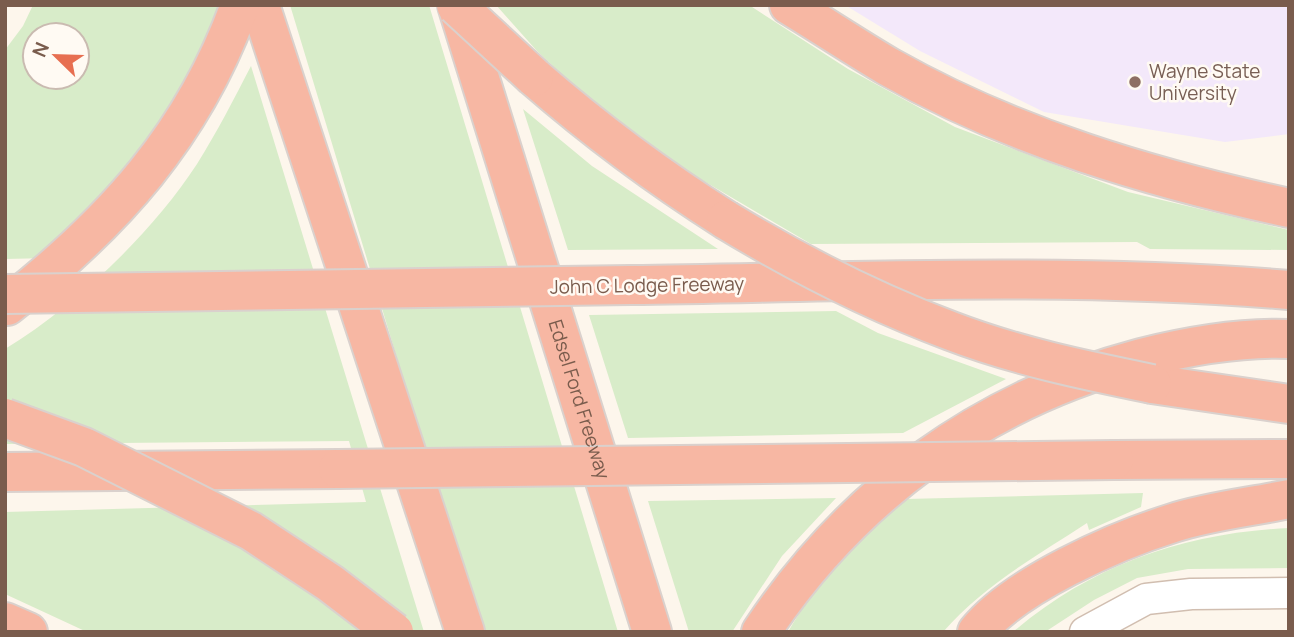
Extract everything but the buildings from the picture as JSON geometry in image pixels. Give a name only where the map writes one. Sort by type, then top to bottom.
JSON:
[{"type":"highway","points":[[5,307],[68,258],[130,195],[184,121],[240,5]]},
{"type":"highway","points":[[260,5],[465,632]]},
{"type":"highway","points":[[456,5],[580,117],[675,187],[779,252],[952,332],[1068,367],[1152,384],[1289,404]]},
{"type":"highway","name":"Edsel Ford Freeway","points":[[456,5],[652,632]]},
{"type":"highway","points":[[789,5],[888,66],[1034,135],[1164,179],[1289,208]]},
{"type":"highway","name":"John C Lodge Freeway","points":[[5,294],[929,280],[1224,284],[1289,289]]},
{"type":"highway","points":[[761,632],[814,561],[874,500],[953,439],[1002,410],[1038,392],[1117,365],[1171,351],[1225,342],[1289,339]]},
{"type":"highway","points":[[5,418],[84,447],[251,531],[330,583],[394,632]]},
{"type":"highway","points":[[5,472],[1289,459]]},
{"type":"highway","points":[[977,632],[1030,588],[1086,558],[1173,522],[1289,499]]},
{"type":"highway","points":[[5,622],[28,632]]},
{"type":"street","points":[[1085,632],[1146,599],[1191,594],[1289,593]]},
{"type":"shaded area","name":"Wayne State University","points":[[845,5],[1289,5],[1289,134],[1225,142],[1044,112],[920,51]]},
{"type":"green space","points":[[33,5],[223,5],[164,125],[50,258],[5,259],[5,50],[21,29],[21,91],[91,91],[91,21],[25,21]]},
{"type":"green space","points":[[290,5],[429,5],[618,632],[480,632]]},
{"type":"green space","points":[[496,5],[749,5],[848,69],[955,127],[1128,192],[1289,230],[1289,250],[1150,249],[1137,242],[811,244],[685,170],[576,88],[537,51]]},
{"type":"green space","points":[[251,66],[424,632],[87,632],[5,594],[5,512],[366,502],[349,441],[5,444],[5,349],[32,332],[85,290],[158,216],[197,164]]},
{"type":"green space","points":[[523,109],[592,166],[718,249],[568,250]]},
{"type":"green space","points":[[836,311],[878,333],[1006,379],[903,433],[628,438],[589,315]]},
{"type":"green space","points":[[1143,493],[1141,507],[1089,530],[1087,523],[993,586],[943,632],[788,632],[812,595],[841,561],[906,499]]},
{"type":"green space","points":[[836,498],[782,556],[732,632],[689,632],[648,501]]},
{"type":"green space","points":[[1289,528],[1289,568],[1188,569],[1137,578],[1094,600],[1045,632],[1013,632],[1075,588],[1142,556],[1213,537]]},
{"type":"place","name":"Wayne State University","points":[[1135,82]]}]
